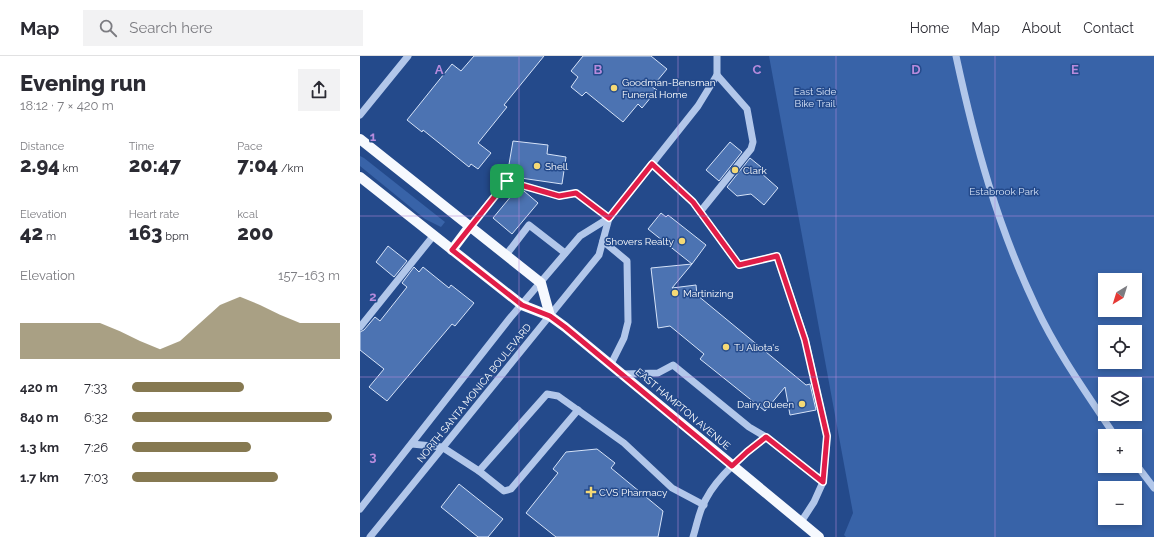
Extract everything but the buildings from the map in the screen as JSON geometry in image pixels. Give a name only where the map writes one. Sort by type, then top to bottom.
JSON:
[{"type":"main road","points":[[360,139],[541,283],[550,316]]},
{"type":"main road","name":"EAST HAMPTON AVENUE","points":[[360,177],[522,305],[550,316],[624,374],[732,466],[819,537]]},
{"type":"main road","points":[[452,250],[470,226]]},
{"type":"street","points":[[360,115],[408,56]]},
{"type":"street","points":[[470,226],[507,181],[559,196],[576,193],[609,218],[698,106],[717,75],[717,56]]},
{"type":"street","points":[[956,56],[970,125],[996,212],[1036,307],[1071,370],[1110,429]]},
{"type":"street","points":[[700,212],[751,149],[753,142],[747,109],[717,75]]},
{"type":"street","points":[[652,164],[693,202],[739,265],[777,256],[805,340],[827,436],[823,482],[814,502],[801,522]]},
{"type":"street","name":"NORTH SANTA MONICA BOULEVARD","points":[[370,537],[599,255],[609,218]]},
{"type":"street","name":"NORTH SANTA MONICA BOULEVARD","points":[[360,509],[565,253],[580,236],[609,218]]},
{"type":"street","points":[[506,255],[529,225],[565,253]]},
{"type":"street","points":[[360,327],[434,235]]},
{"type":"street","points":[[603,241],[627,262],[628,322],[624,338],[611,364]]},
{"type":"street","points":[[624,374],[658,373],[673,365],[749,426],[766,437],[823,482]]},
{"type":"street","points":[[479,471],[547,394],[558,396],[578,410],[624,443],[672,488],[704,505]]},
{"type":"street","points":[[412,444],[442,447],[479,471],[504,491],[511,489],[578,410]]},
{"type":"street","points":[[693,537],[705,499],[732,466],[766,437]]},
{"type":"street","points":[[1142,472],[1154,488]]},
{"type":"green space","name":"Estabrook Park","points":[[769,56],[1154,56],[1154,537],[846,537],[844,535],[853,513]]},
{"type":"green space","points":[[360,156],[445,222],[441,227],[425,219],[360,166]]},
{"type":"place","name":"Goodman-Bensman Funeral Home","points":[[614,88]]},
{"type":"place","name":"Shell","points":[[537,166]]},
{"type":"place","name":"Clark","points":[[735,170]]},
{"type":"place","name":"Shovers Realty","points":[[682,241]]},
{"type":"place","name":"Martinizing","points":[[675,293]]},
{"type":"place","name":"TJ Aliota's","points":[[726,347]]},
{"type":"place","name":"Dairy Queen","points":[[802,404]]},
{"type":"place","name":"CVS Pharmacy","points":[[591,492]]},
{"type":"route","points":[[652,164],[693,202],[730,255],[739,265],[777,256],[805,340],[827,436],[823,482],[766,437],[732,466],[624,374],[565,327],[550,316],[522,305],[452,250],[507,181],[559,196],[576,193],[609,218],[652,164]]},
{"type":"park label","name":"East Side Bike Trail","points":[[815,96]]}]
